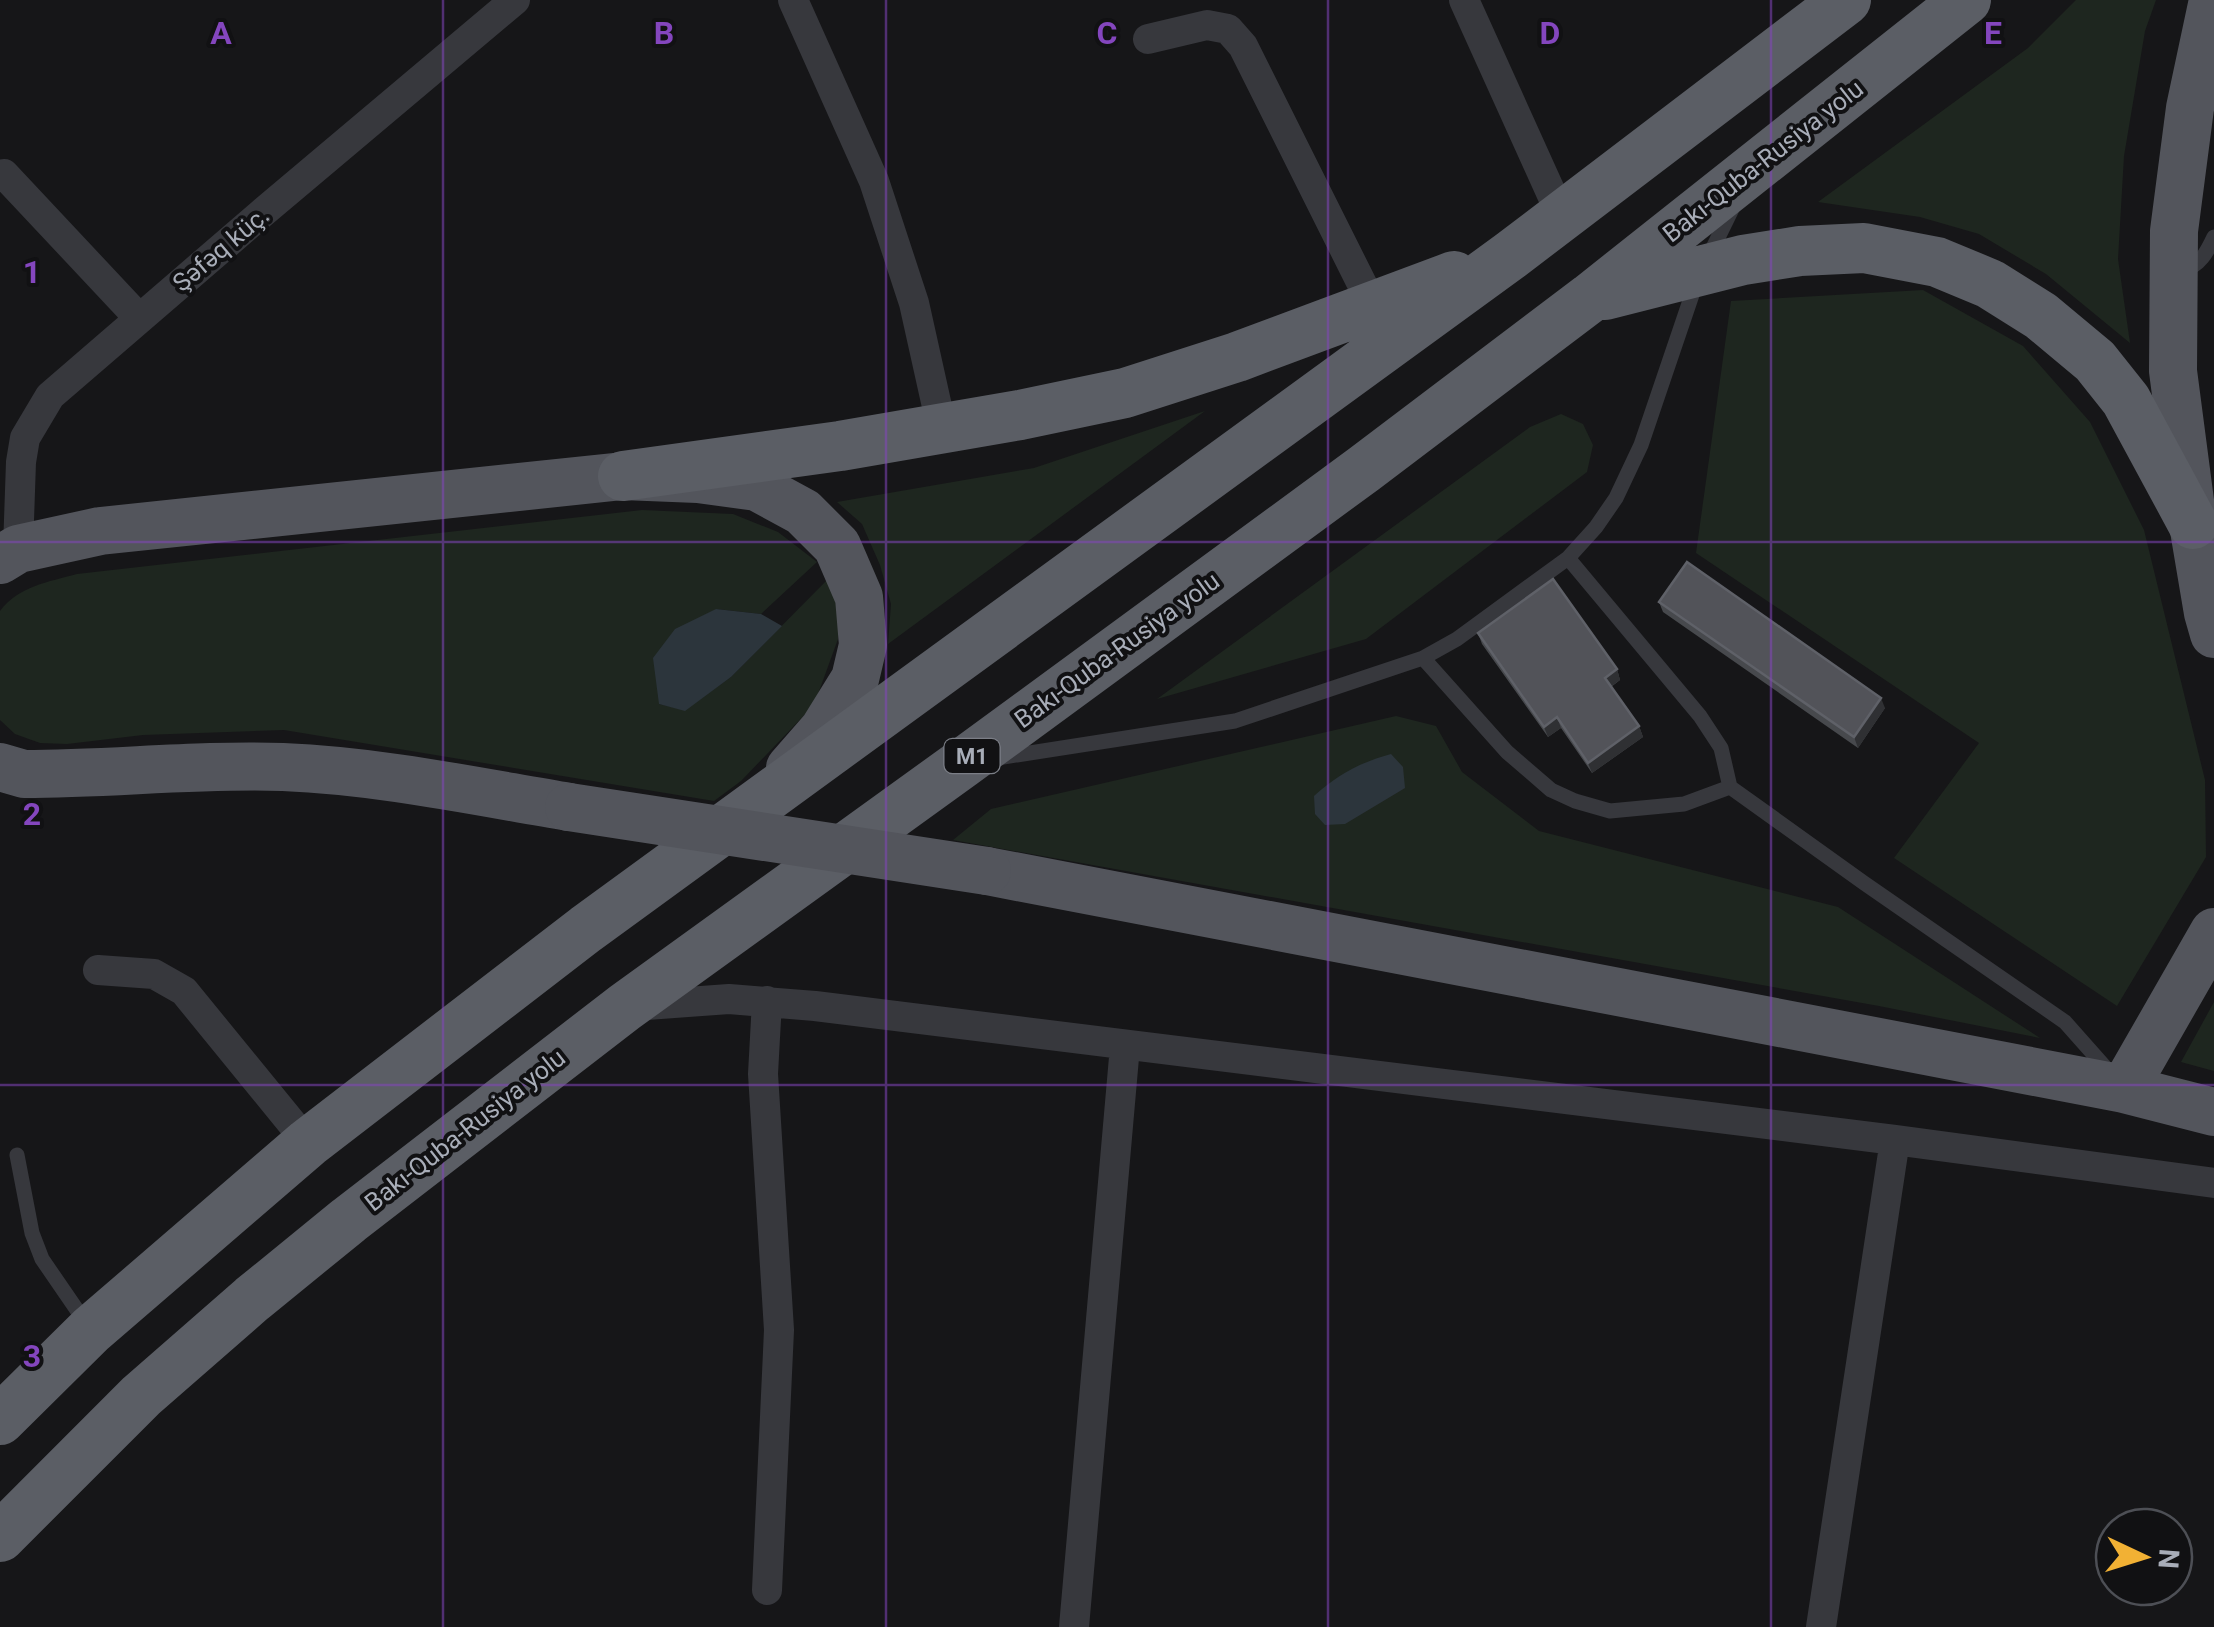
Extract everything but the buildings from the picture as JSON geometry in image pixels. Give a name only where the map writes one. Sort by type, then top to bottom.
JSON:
[{"type":"highway","points":[[0,1420],[90,1330],[308,1143],[586,929],[1511,256],[1846,0]]},
{"type":"highway","name":"Bakı-Quba-Rusiya yolu","points":[[0,1537],[141,1396],[365,1208],[625,1007],[1364,469],[1590,298],[1966,0]]},
{"type":"highway","points":[[1590,298],[1743,260],[1800,251],[1864,248],[1937,262],[1990,284],[2041,316],[2094,361],[2126,400],[2193,524]]},
{"type":"highway","points":[[624,476],[840,446],[1125,393],[1237,358],[1511,256]]},
{"type":"main road","points":[[2213,0],[2190,108],[2174,231],[2172,371],[2193,524],[2214,634]]},
{"type":"main road","points":[[9,554],[100,530],[624,476],[698,479],[757,487],[803,512],[837,546],[859,597],[863,646],[855,679],[824,729],[754,808]]},
{"type":"main road","points":[[0,766],[24,774],[222,767],[375,773],[569,808],[987,872],[2124,1089],[2214,1112]]},
{"type":"main road","points":[[2124,1089],[2214,932]]},
{"type":"street","name":"Şəfəq küç.","points":[[9,554],[10,462],[50,396],[515,0]]},
{"type":"street","points":[[793,0],[874,181],[914,303],[942,429]]},
{"type":"street","points":[[1464,0],[1562,217]]},
{"type":"street","points":[[1148,39],[1207,26],[1228,29],[1243,46],[1374,306]]},
{"type":"street","points":[[4,174],[140,318]]},
{"type":"street","points":[[98,970],[154,974],[184,991],[308,1143]]},
{"type":"street","points":[[625,1007],[729,999],[767,1001],[2214,1182]]},
{"type":"street","points":[[767,1001],[764,1074],[779,1330],[768,1590]]},
{"type":"street","points":[[1074,1627],[1125,1046]]},
{"type":"street","points":[[1821,1627],[1895,1140]]},
{"type":"lane","points":[[963,763],[1235,722],[1423,658],[1457,639],[1568,558],[1596,528],[1616,498],[1641,445],[1700,272],[1750,171]]},
{"type":"lane","points":[[2174,273],[2192,268],[2206,254],[2214,237]]},
{"type":"lane","points":[[1568,558],[1700,716],[1720,748],[1730,786],[2064,1022],[2124,1089]]},
{"type":"lane","points":[[1423,658],[1507,752],[1552,790],[1575,801],[1610,810],[1684,804],[1730,786]]},
{"type":"lane","points":[[17,1156],[32,1233],[42,1259],[90,1330]]},
{"type":"shaded area","points":[[2076,0],[2156,0],[2145,31],[2124,156],[2118,259],[2130,343],[2046,274],[1979,234],[1920,217],[1818,202],[2028,48]]},
{"type":"shaded area","points":[[1923,290],[2023,346],[2090,422],[2144,530],[2205,780],[2206,857],[2117,1006],[1894,858],[1979,743],[1696,553],[1731,301]]},
{"type":"shaded area","points":[[1205,411],[888,644],[891,604],[880,565],[862,524],[837,502],[1034,468]]},
{"type":"shaded area","points":[[1561,414],[1583,424],[1593,445],[1587,472],[1366,639],[1157,699],[1530,427]]},
{"type":"shaded area","points":[[642,510],[733,514],[778,532],[817,562],[761,614],[716,609],[659,704],[685,710],[731,677],[829,578],[840,612],[838,639],[814,705],[741,781],[714,801],[284,730],[143,735],[67,744],[40,743],[15,734],[0,720],[0,611],[25,590],[45,583],[77,574]]},
{"type":"shaded area","points":[[716,609],[761,614],[782,626],[731,677],[685,711],[659,704],[653,658],[675,629]]},
{"type":"shaded area","points":[[1396,716],[1436,726],[1462,772],[1539,831],[1838,907],[2040,1038],[953,840],[991,809]]},
{"type":"shaded area","points":[[1391,754],[1403,767],[1405,788],[1345,824],[1325,825],[1315,814],[1314,796],[1350,770]]},
{"type":"shaded area","points":[[2214,1002],[2214,1071],[2181,1062]]}]
